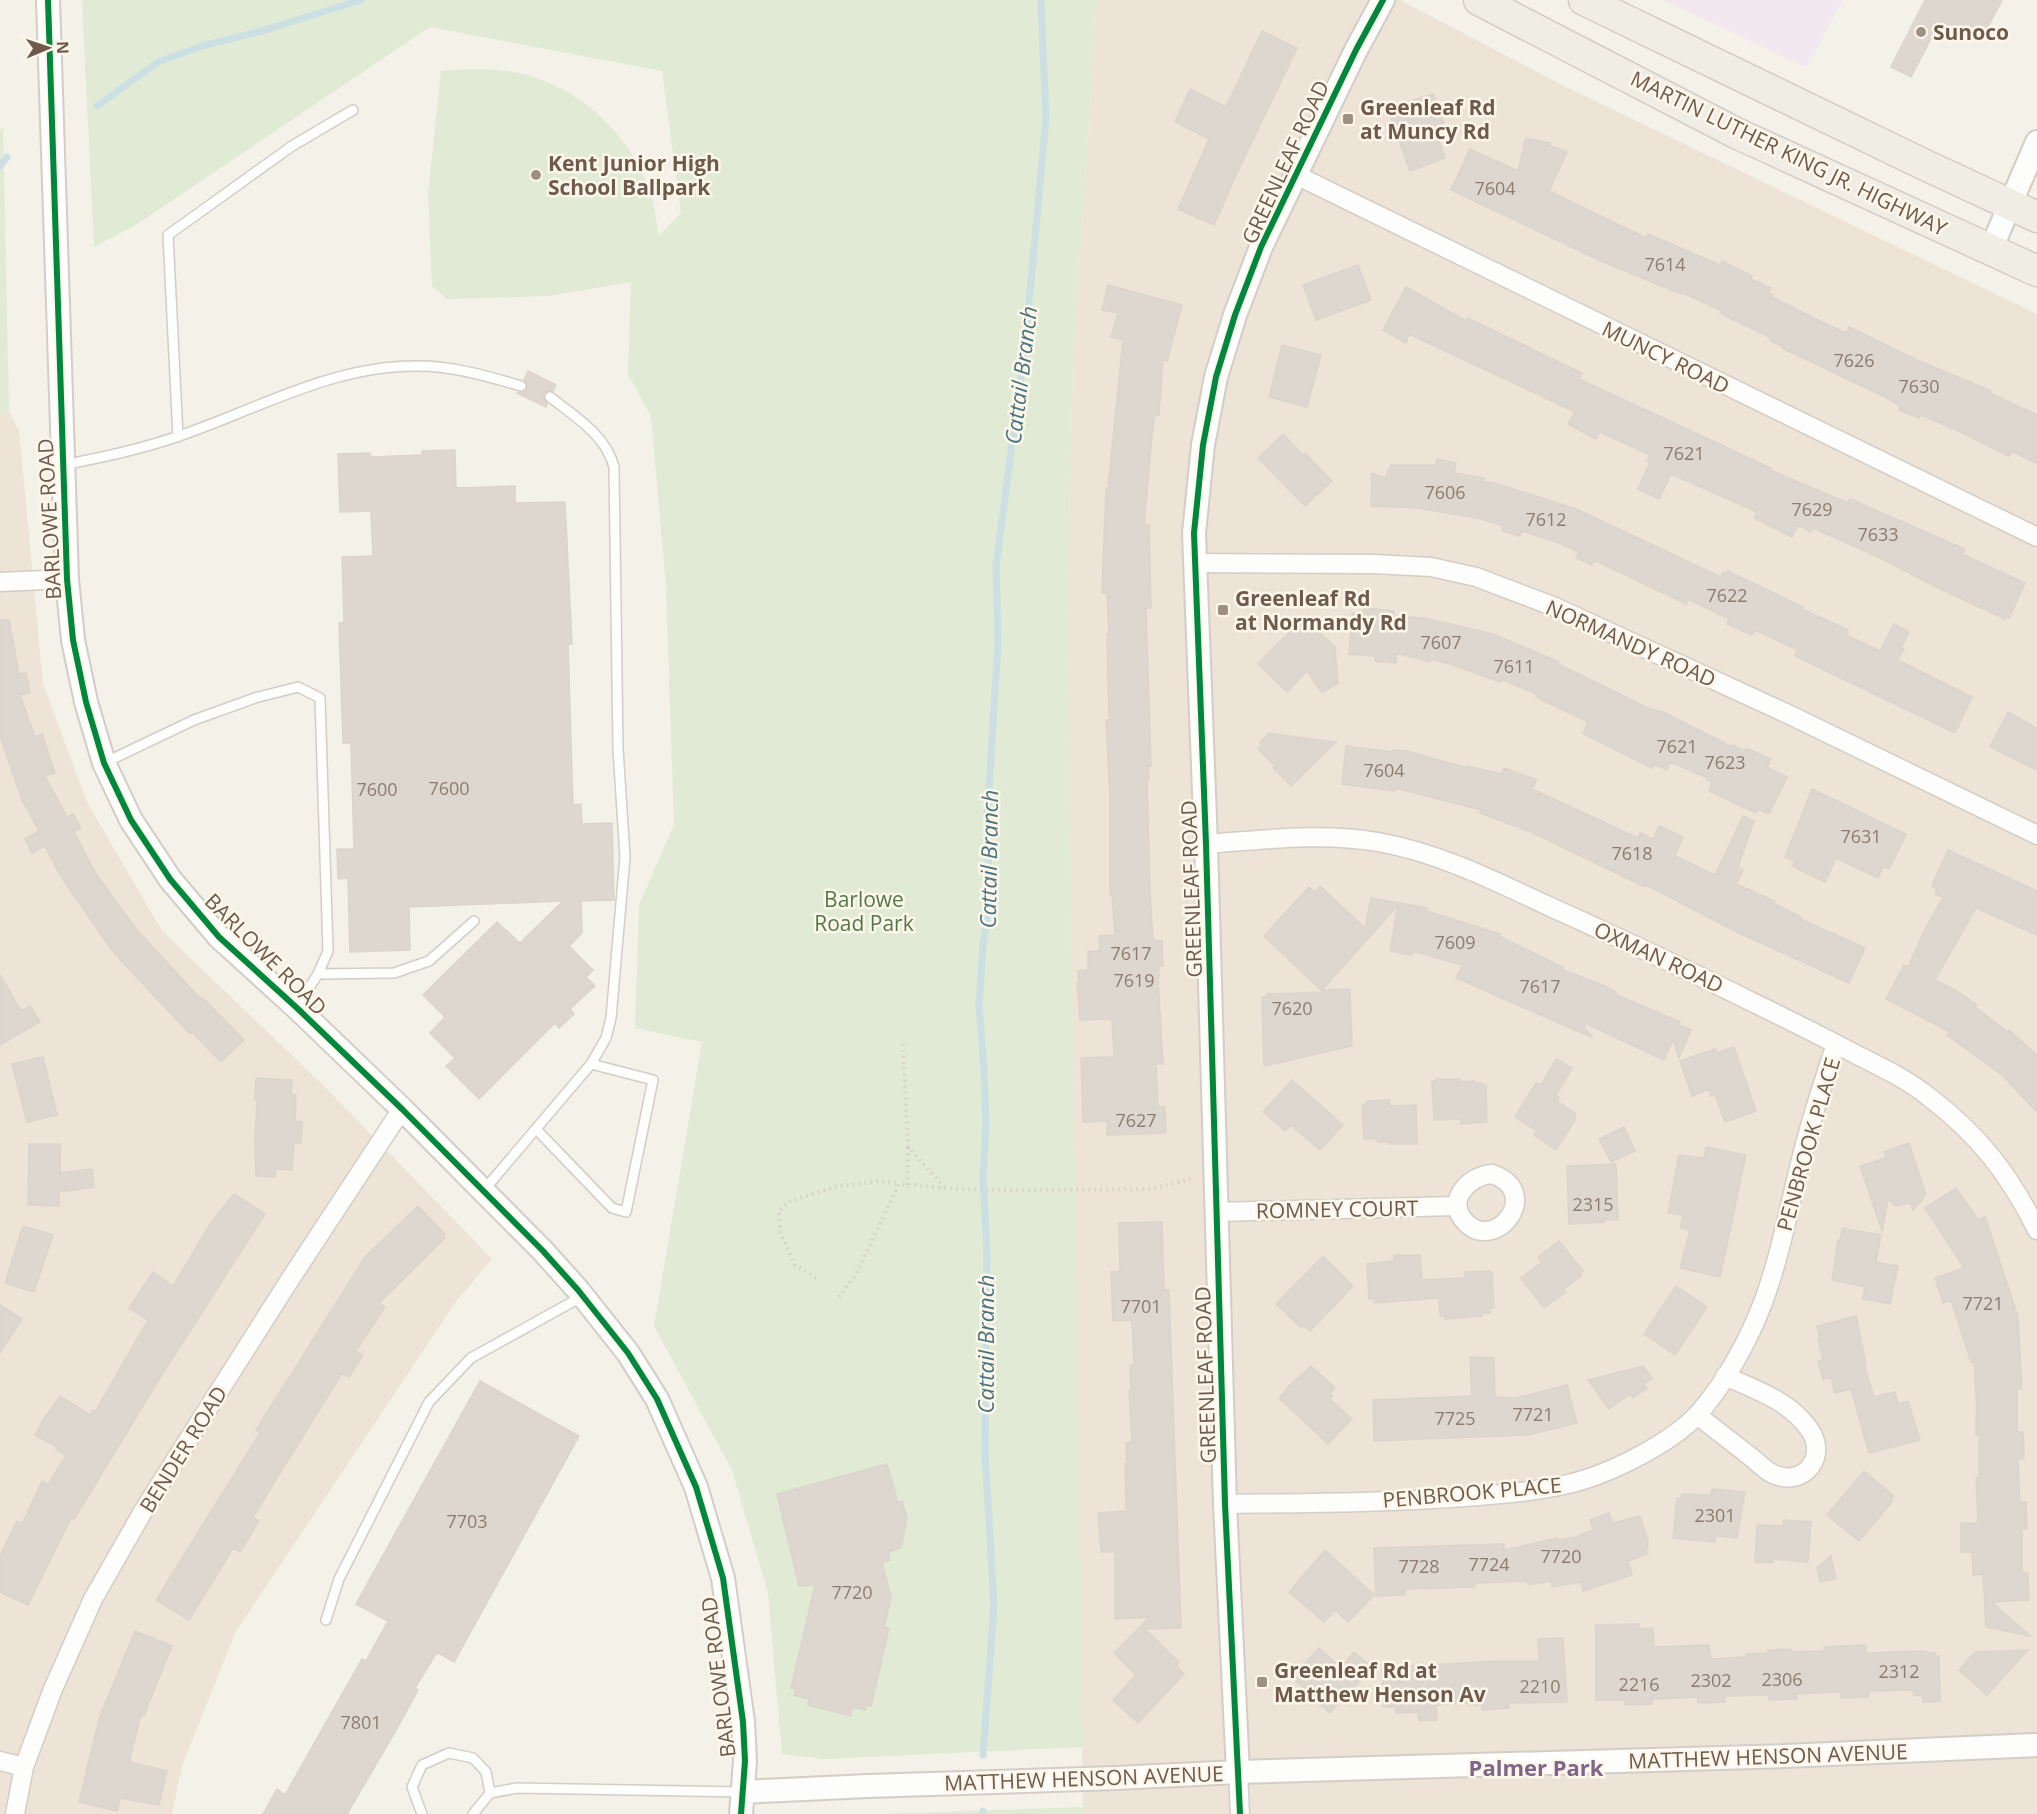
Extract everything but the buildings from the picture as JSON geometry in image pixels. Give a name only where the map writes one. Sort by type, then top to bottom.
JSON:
[{"type":"main road","name":"MARTIN LUTHER KING JR. HIGHWAY","points":[[1479,0],[1736,133],[2037,271]]},
{"type":"main road","points":[[1584,0],[2024,211]]},
{"type":"street","name":"BARLOWE ROAD","points":[[48,0],[67,579],[73,640],[86,702],[104,763],[131,820],[170,879],[219,937],[402,1109],[543,1251],[628,1353],[657,1399],[696,1487],[723,1578],[743,1722],[742,1803]]},
{"type":"street","name":"GREENLEAF ROAD","points":[[1240,1814],[1225,1504],[1206,844],[1197,563],[1194,533],[1203,445],[1216,377],[1235,315],[1261,248],[1383,0]]},
{"type":"street","points":[[1991,249],[2024,211],[2037,142]]},
{"type":"street","name":"MUNCY ROAD","points":[[1296,175],[2037,537]]},
{"type":"street","name":"NORMANDY ROAD","points":[[1197,563],[1374,564],[1431,567],[1476,577],[1555,607],[1758,700],[2037,836]]},
{"type":"street","points":[[0,582],[67,579]]},
{"type":"street","name":"OXMAN ROAD","points":[[1206,844],[1329,838],[1379,842],[1420,852],[1487,878],[1662,957],[1836,1044],[1919,1090],[1965,1127],[1988,1151],[2004,1171],[2037,1230]]},
{"type":"street","name":"PENBROOK PLACE","points":[[1225,1504],[1424,1500],[1504,1494],[1568,1484],[1593,1477],[1666,1440],[1697,1415],[1725,1376],[1755,1322],[1769,1285],[1803,1152],[1836,1044]]},
{"type":"street","name":"BENDER ROAD","points":[[15,1814],[24,1767],[53,1689],[93,1599],[139,1518],[289,1281],[402,1109]]},
{"type":"street","name":"ROMNEY COURT","points":[[1216,1212],[1457,1206]]},
{"type":"street","points":[[1697,1415],[1772,1474],[1788,1478],[1802,1475],[1812,1466],[1816,1452],[1814,1438],[1798,1417],[1771,1396],[1725,1376]]},
{"type":"street","name":"MATTHEW HENSON AVENUE","points":[[742,1803],[868,1786],[1238,1772],[1785,1756],[2037,1745]]},
{"type":"street","points":[[0,1761],[24,1767]]},
{"type":"lane","points":[[178,437],[168,235],[292,146],[353,110]]},
{"type":"lane","points":[[62,465],[178,437],[312,385],[358,373],[413,366],[443,368],[488,376],[521,386]]},
{"type":"lane","points":[[484,1190],[591,1064],[606,1038],[611,1018],[624,874],[618,749],[614,477],[611,456],[603,443],[585,424],[550,398]]},
{"type":"lane","points":[[104,763],[194,720],[255,698],[298,687],[320,698],[328,951],[318,974],[297,1008]]},
{"type":"lane","points":[[318,974],[394,973],[429,961],[474,921]]},
{"type":"lane","points":[[536,1129],[612,1208],[626,1212],[653,1080],[591,1064]]},
{"type":"lane","points":[[326,1620],[339,1579],[429,1402],[471,1358],[582,1296]]},
{"type":"lane","points":[[422,1814],[412,1788],[422,1765],[449,1753],[473,1758],[486,1772],[490,1792]]},
{"type":"lane","points":[[472,1814],[490,1792],[517,1788],[742,1803]]},
{"type":"path","points":[[903,1044],[908,1147],[907,1185]]},
{"type":"path","points":[[908,1147],[944,1188]]},
{"type":"path","points":[[816,1278],[795,1265],[780,1232],[779,1211],[788,1202],[838,1186],[881,1181],[957,1189],[1019,1191],[1151,1189],[1215,1172]]},
{"type":"path","points":[[838,1297],[856,1274],[899,1184]]},
{"type":"shaded area","points":[[1097,0],[1400,0],[1564,86],[2037,314],[2037,1814],[1083,1814],[1067,604],[1073,361]]},
{"type":"shaded area","points":[[1663,0],[1843,0],[1806,67]]},
{"type":"shaded area","points":[[9,412],[19,430],[43,684],[87,802],[162,931],[326,1088],[492,1259],[454,1304],[236,1631],[182,1766],[172,1814],[0,1814],[0,415]]},
{"type":"green space","name":"Barlowe Road Park","points":[[82,0],[1097,0],[1073,361],[1067,604],[1083,1747],[824,1759],[782,1754],[768,1593],[732,1470],[654,1326],[702,1042],[635,1028],[639,905],[674,825],[666,586],[651,416],[628,374],[631,282],[548,296],[447,299],[432,286],[428,194],[441,71],[478,69],[514,72],[537,78],[579,99],[614,131],[629,149],[641,169],[650,191],[659,236],[681,213],[662,71],[430,27],[137,224],[94,247]]},
{"type":"green space","points":[[3,127],[9,412],[0,415],[0,131]]},
{"type":"green space","points":[[1083,1807],[1083,1814],[880,1814]]},
{"type":"waterway","points":[[97,106],[158,62],[202,46],[265,30],[361,0]]},
{"type":"waterway","name":"Cattail Branch","points":[[983,1755],[994,1605],[985,1452],[987,1253],[983,1178],[986,1125],[979,1005],[983,945],[990,902],[987,821],[998,643],[996,566],[1025,346],[1046,118],[1041,0]]},
{"type":"waterway","points":[[0,166],[7,157]]},
{"type":"cycle path","points":[[48,0],[67,579],[73,640],[86,702],[104,763],[131,820],[170,879],[219,937],[402,1109],[543,1251],[578,1290],[628,1353],[657,1399],[696,1487],[723,1578],[743,1722],[745,1761],[741,1814]]},
{"type":"cycle path","points":[[1240,1814],[1225,1504],[1206,844],[1194,533],[1203,445],[1216,377],[1235,315],[1261,247],[1356,50],[1383,0]]},
{"type":"place","name":"Sunoco","points":[[1921,32]]},
{"type":"place","name":"Greenleaf Rd at Muncy Rd","points":[[1348,119]]},
{"type":"place","name":"Kent Junior High School Ballpark","points":[[536,175]]},
{"type":"place","name":"Greenleaf Rd at Normandy Rd","points":[[1223,610]]},
{"type":"place","name":"Greenleaf Rd at Matthew Henson Av","points":[[1262,1682]]},
{"type":"district","name":"Palmer Park","points":[[1536,1767]]}]
